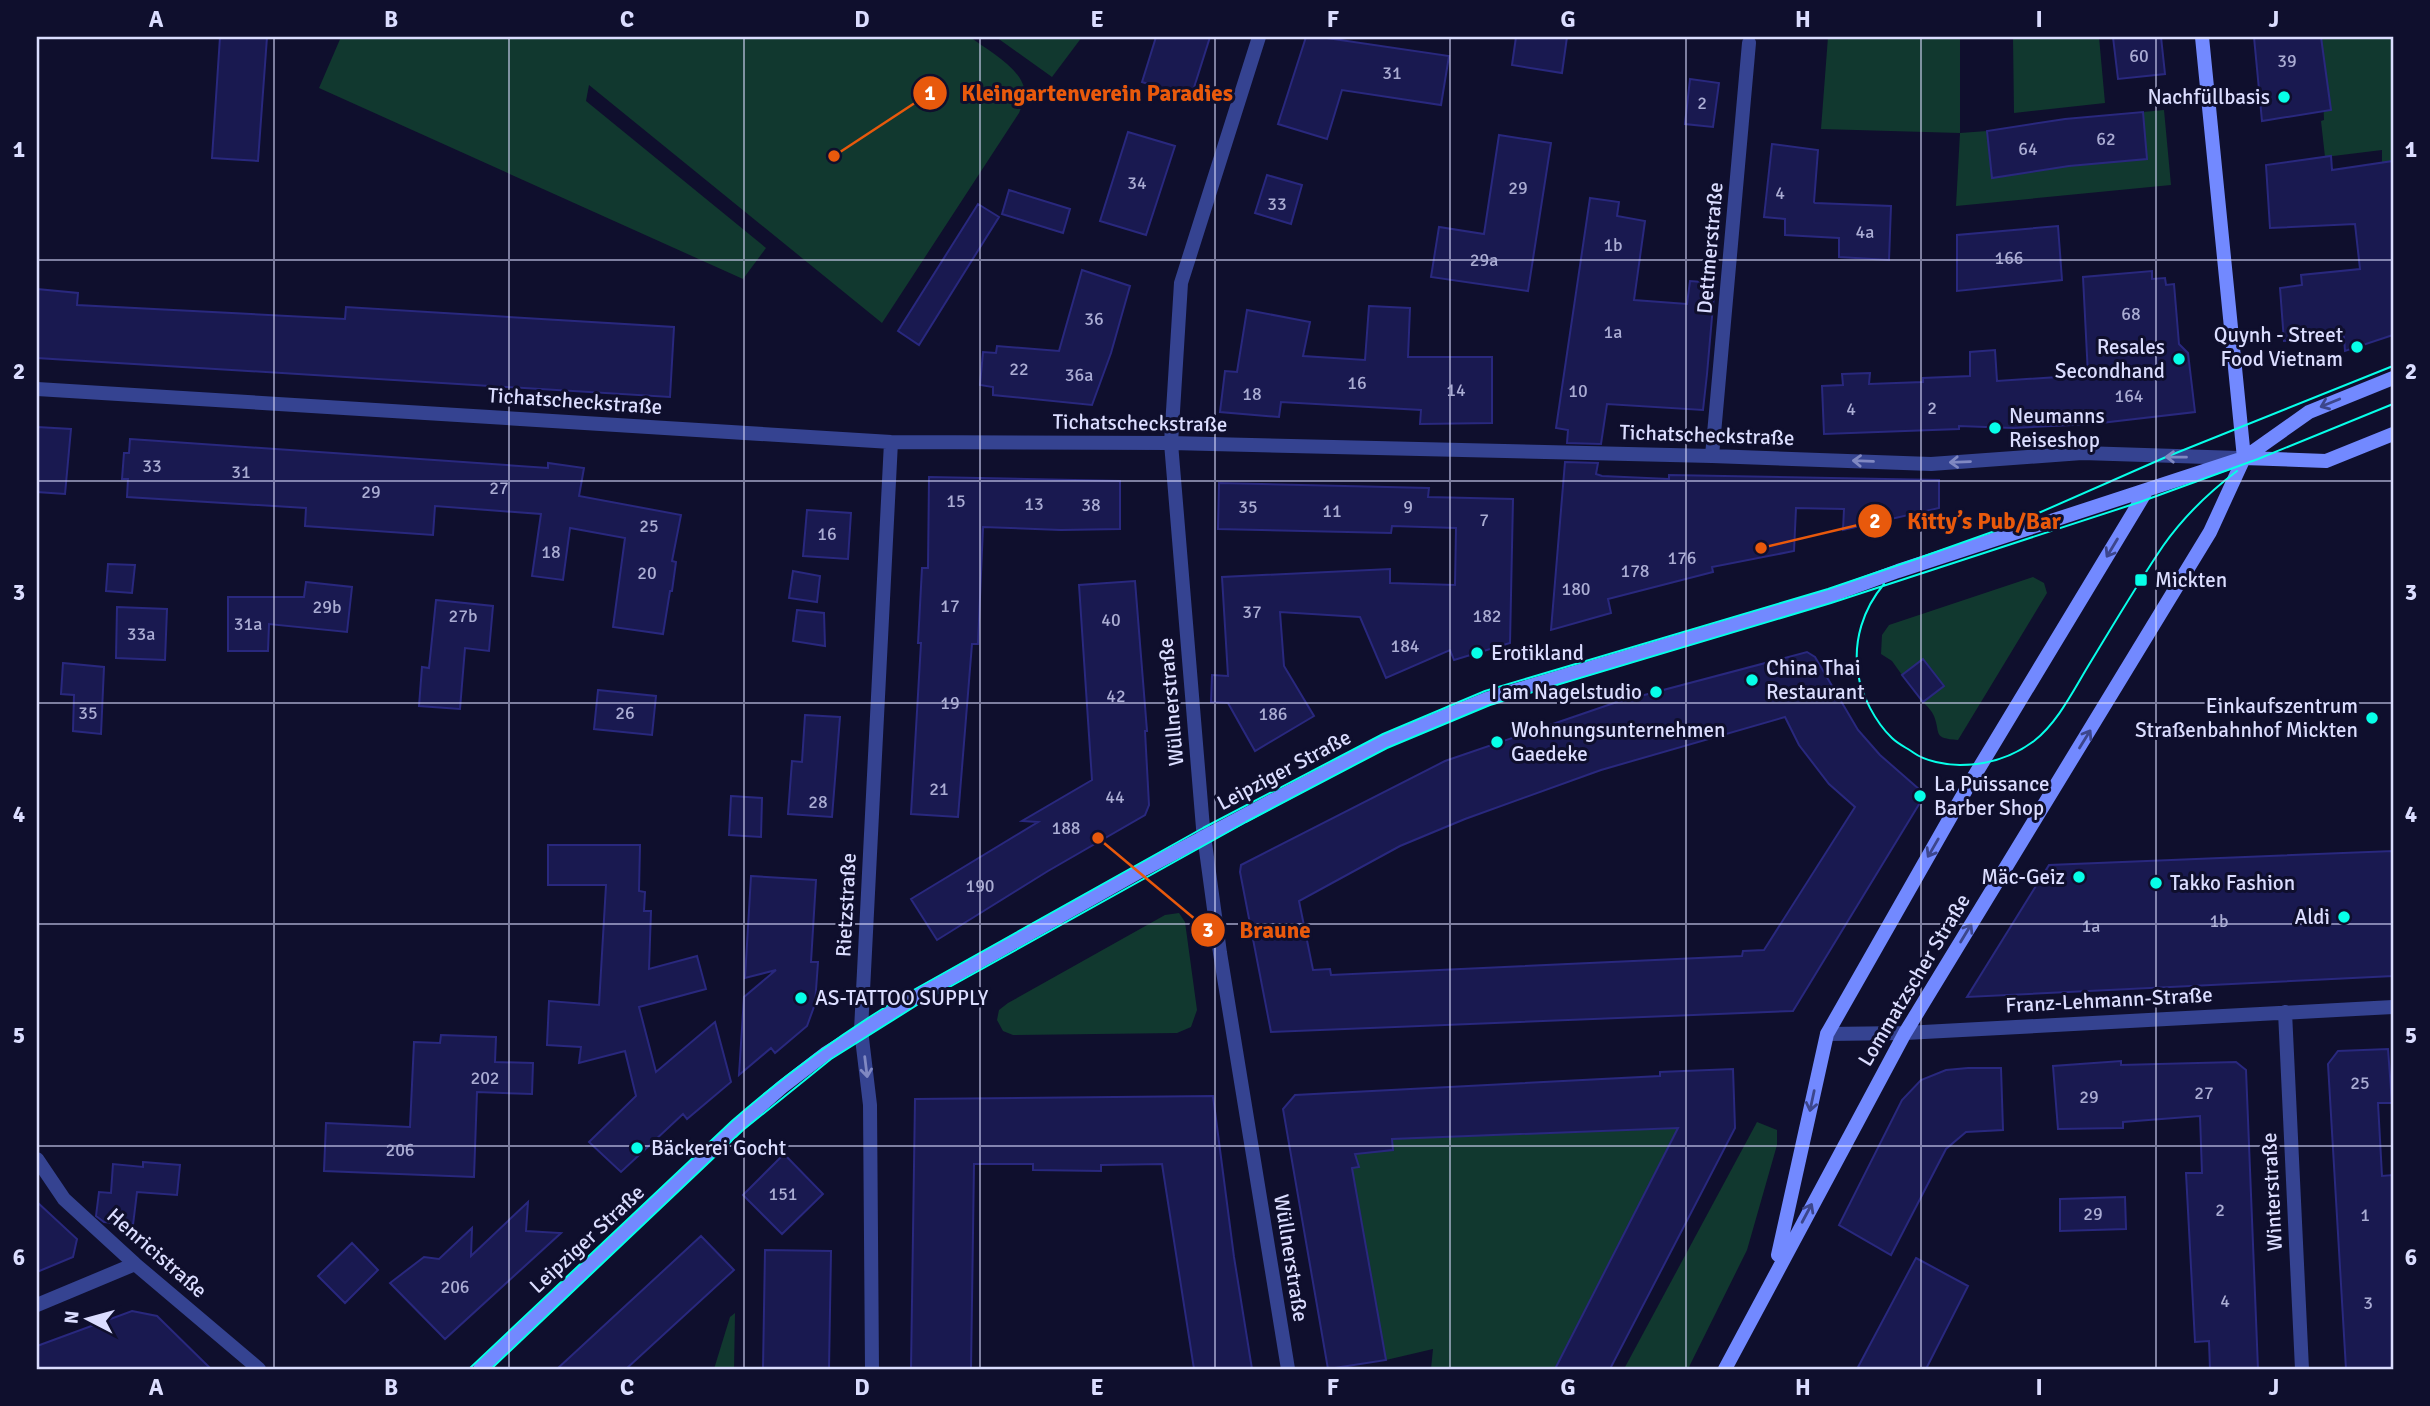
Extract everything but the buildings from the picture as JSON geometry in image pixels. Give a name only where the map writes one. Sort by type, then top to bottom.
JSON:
[{"type":"main road","points":[[2202,37],[2244,458]]},
{"type":"main road","name":"Leipziger Straße","points":[[480,1369],[736,1127],[782,1087],[861,1030],[1204,836],[1385,741],[1487,699],[1829,596],[2244,458],[2309,412],[2393,379]]},
{"type":"main road","name":"Leipziger Straße","points":[[2244,458],[2326,461],[2393,434]]},
{"type":"main road","name":"Lommatzscher Straße","points":[[1725,1369],[1905,1032],[2204,541],[2244,458]]},
{"type":"main road","name":"Lommatzscher Straße","points":[[1774,1273],[1827,1034],[1967,788],[2147,489]]},
{"type":"street","name":"Wüllnerstraße","points":[[1259,37],[1181,284],[1171,443],[1204,836],[1220,954],[1288,1369]]},
{"type":"street","name":"Dettmerstraße","points":[[1712,456],[1749,44]]},
{"type":"street","name":"Tichatscheckstraße","points":[[37,389],[891,442],[1171,443],[1931,464],[2082,453],[2244,458]]},
{"type":"street","name":"Rietzstraße","points":[[872,1369],[870,1105],[861,1030],[891,442]]},
{"type":"street","name":"Franz-Lehmann-Straße","points":[[1827,1034],[2393,1007]]},
{"type":"street","name":"Winterstraße","points":[[2285,1012],[2302,1369]]},
{"type":"street","name":"Henricistraße","points":[[37,1159],[64,1199],[135,1264],[259,1369]]},
{"type":"street","points":[[37,1305],[135,1264]]},
{"type":"green space","points":[[341,37],[970,37],[1013,70],[1024,87],[1025,97],[1019,113],[882,323],[589,85],[586,101],[766,248],[743,279],[319,88]]},
{"type":"green space","points":[[996,37],[1082,37],[1052,77]]},
{"type":"green space","points":[[1828,37],[1960,37],[1960,133],[1821,129]]},
{"type":"green space","points":[[2013,37],[2099,37],[2105,103],[2014,113]]},
{"type":"green space","points":[[2321,37],[2393,37],[2393,161],[2382,163],[2382,150],[2325,157],[2321,121],[2324,120]]},
{"type":"green space","points":[[2164,110],[2171,185],[1956,206],[1960,133],[1987,131],[1992,178],[2069,166],[2147,159],[2143,112]]},
{"type":"green space","points":[[2033,577],[2044,583],[2047,593],[1958,740],[1944,738],[1939,734],[1933,714],[1923,702],[1943,686],[1923,660],[1902,675],[1892,661],[1881,654],[1882,635],[1889,625]]},
{"type":"green space","points":[[1179,913],[1185,922],[1197,1010],[1191,1027],[1177,1033],[1013,1035],[1003,1031],[997,1020],[999,1010],[1008,1003],[1165,915]]},
{"type":"green space","points":[[1672,1120],[1690,1120],[1627,1231],[1555,1369],[1431,1369],[1433,1349],[1386,1360],[1352,1168],[1358,1164],[1355,1154],[1393,1150],[1392,1139],[1664,1129]]},
{"type":"green space","points":[[1757,1122],[1777,1130],[1777,1145],[1747,1250],[1688,1369],[1624,1369]]},
{"type":"green space","points":[[735,1313],[734,1369],[714,1369],[730,1317]]},
{"type":"tram line","points":[[469,1369],[732,1121],[796,1069],[863,1021],[1203,828],[1383,734],[1485,691],[1828,589],[2009,526],[2166,457],[2393,366]]},
{"type":"tram line","points":[[491,1369],[743,1130],[831,1059],[917,1005],[1246,822],[1387,748],[1490,705],[1831,603],[2140,502],[2258,459],[2393,404]]},
{"type":"tram line","points":[[1884,584],[1865,615],[1857,649],[1860,681],[1875,717],[1894,740],[1930,760],[1960,765],[1999,759],[2025,747],[2050,726],[2171,535],[2197,505],[2237,471]]},
{"type":"place","name":"Nachfüllbasis","points":[[2284,97]]},
{"type":"place","name":"Kleingartenverein Paradies","points":[[834,156]]},
{"type":"place","name":"Quynh - Street Food Vietnam","points":[[2357,347]]},
{"type":"place","name":"Resales Secondhand","points":[[2179,359]]},
{"type":"place","name":"Neumanns Reiseshop","points":[[1995,428]]},
{"type":"place","name":"Kitty’s Pub/Bar","points":[[1761,548]]},
{"type":"place","name":"Mickten","points":[[2141,580]]},
{"type":"place","name":"Erotikland","points":[[1477,653]]},
{"type":"place","name":"China Thai Restaurant","points":[[1752,680]]},
{"type":"place","name":"I am Nagelstudio","points":[[1656,692]]},
{"type":"place","name":"Einkaufszentrum Straßenbahnhof Mickten","points":[[2372,718]]},
{"type":"place","name":"Wohnungsunternehmen Gaedeke","points":[[1497,742]]},
{"type":"place","name":"La Puissance Barber Shop","points":[[1920,796]]},
{"type":"place","name":"Braune","points":[[1098,838]]},
{"type":"place","name":"Mäc-Geiz","points":[[2079,877]]},
{"type":"place","name":"Takko Fashion","points":[[2156,883]]},
{"type":"place","name":"Aldi","points":[[2344,917]]},
{"type":"place","name":"AS-TATTOO SUPPLY","points":[[801,998]]},
{"type":"place","name":"Bäckerei Gocht","points":[[637,1148]]}]
